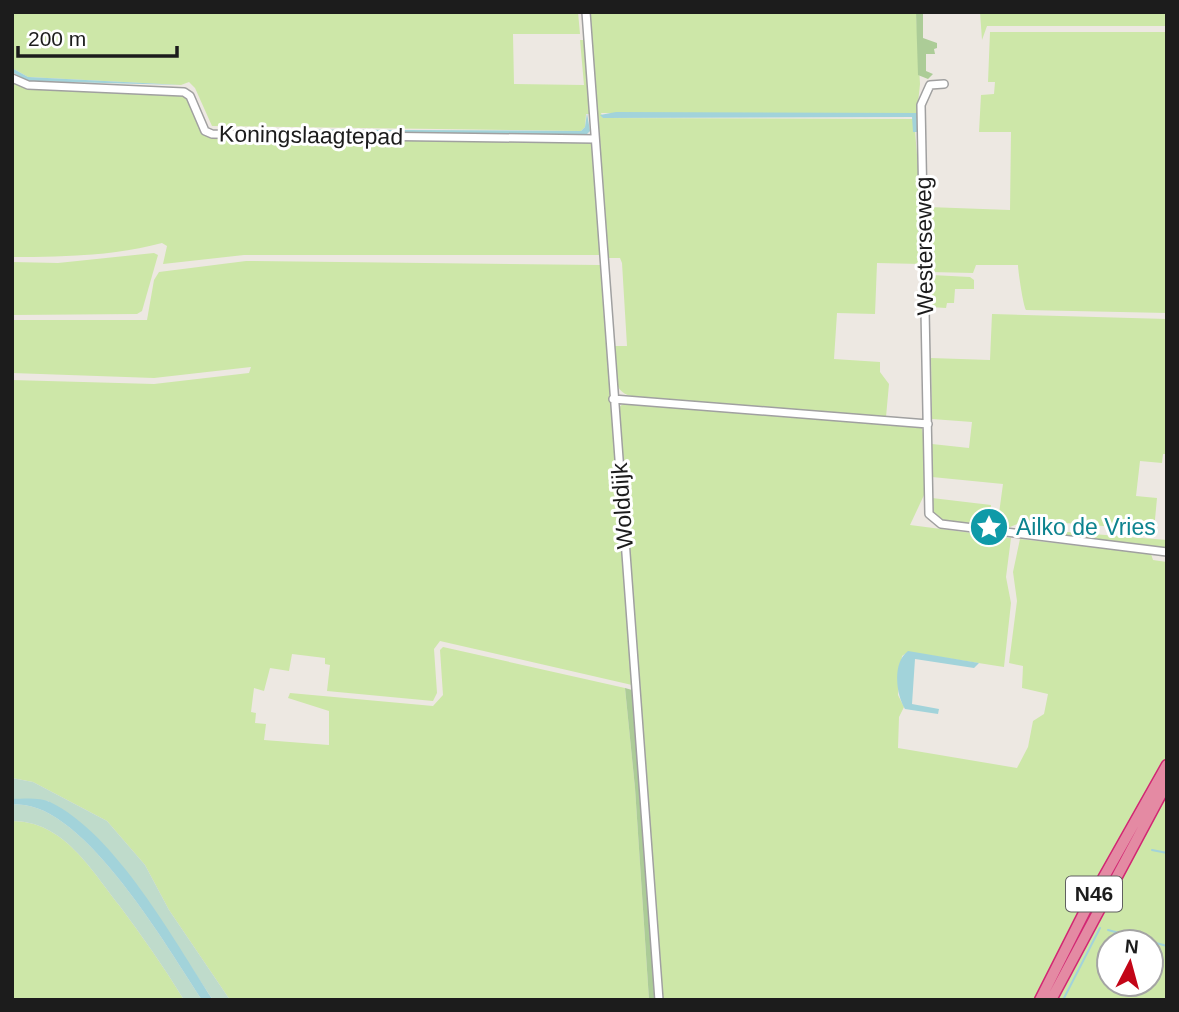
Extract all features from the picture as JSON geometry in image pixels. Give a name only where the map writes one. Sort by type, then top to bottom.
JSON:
[{"type":"highway","name":"N46","points":[[1040,1000],[1087,907],[1167,765]]},
{"type":"highway","name":"N46","points":[[1051,1000],[1167,783]]},
{"type":"street","name":"Wolddijk","points":[[586,12],[659,1000]]},
{"type":"street","name":"Koningslaagtepad","points":[[12,78],[28,85],[184,92],[190,96],[205,131],[212,134],[595,139]]},
{"type":"street","name":"Westerseweg","points":[[944,84],[930,85],[921,106],[928,424],[927,508],[936,522],[1167,552]]},
{"type":"street","points":[[613,399],[928,424]]},
{"type":"green space","points":[[12,12],[578,12],[580,34],[513,34],[514,84],[584,85],[580,40],[585,40],[589,114],[586,114],[585,127],[581,131],[212,126],[195,88],[189,82],[181,85],[28,77],[12,68]]},
{"type":"green space","points":[[588,12],[916,12],[920,84],[917,113],[601,113],[603,118],[914,119],[922,215],[921,264],[877,263],[875,314],[837,313],[834,359],[880,362],[880,372],[889,384],[886,417],[632,396],[620,389],[614,377],[612,346],[627,346],[622,263],[620,258],[606,258]]},
{"type":"green space","points":[[916,12],[923,12],[923,38],[937,43],[935,54],[926,54],[926,71],[933,74],[928,79],[918,75]]},
{"type":"green space","points":[[980,12],[1167,12],[1167,26],[987,26],[982,40]]},
{"type":"green space","points":[[990,32],[1167,32],[1167,313],[1026,310],[1018,265],[976,265],[973,273],[930,272],[928,207],[1010,210],[1011,132],[979,132],[981,95],[994,94],[995,82],[988,82]]},
{"type":"green space","points":[[12,79],[25,86],[186,95],[201,131],[216,138],[592,142],[600,255],[244,255],[163,264],[167,246],[162,243],[107,253],[12,257]]},
{"type":"green space","points":[[154,253],[158,255],[142,311],[137,314],[12,315],[12,262],[58,263]]},
{"type":"green space","points":[[246,261],[600,265],[632,685],[440,641],[434,649],[437,693],[433,701],[327,691],[330,665],[325,664],[325,658],[292,654],[289,671],[270,668],[264,691],[254,688],[251,712],[256,713],[255,723],[266,724],[264,740],[329,745],[329,711],[288,698],[290,693],[433,706],[443,695],[440,650],[443,647],[625,688],[635,788],[649,1000],[230,1000],[169,910],[145,865],[107,821],[33,782],[12,778],[12,380],[154,384],[249,373],[251,367],[154,378],[12,373],[12,320],[147,320],[154,280],[159,272]]},
{"type":"green space","points":[[932,275],[970,277],[974,280],[974,289],[955,289],[954,303],[947,303],[946,308],[930,307]]},
{"type":"green space","points":[[992,314],[1167,319],[1167,454],[1163,454],[1162,463],[1140,461],[1136,496],[1157,498],[1154,530],[1027,520],[1005,529],[997,528],[1003,484],[932,477],[932,444],[969,448],[972,422],[932,419],[931,358],[990,360]]},
{"type":"green space","points":[[624,403],[922,428],[925,493],[910,525],[1011,538],[1006,577],[1011,603],[1004,667],[908,652],[902,656],[898,695],[904,707],[899,717],[898,748],[1017,768],[1028,747],[1033,721],[1044,714],[1048,694],[1022,688],[1023,666],[1009,663],[1017,601],[1013,572],[1020,539],[1151,554],[1153,560],[1167,562],[1167,758],[1081,910],[1035,1000],[661,1000],[617,409]]},
{"type":"green space","points":[[932,498],[991,505],[988,527],[938,519],[931,510]]},
{"type":"green space","points":[[1031,529],[1167,540],[1167,548],[1031,532]]},
{"type":"green space","points":[[625,688],[632,690],[656,1000],[649,1000],[635,788]]},
{"type":"green space","points":[[12,778],[33,782],[107,821],[145,865],[169,910],[230,1000],[213,1000],[137,886],[48,801],[12,799]]},
{"type":"green space","points":[[1167,794],[1167,1000],[1058,1000],[1095,930],[1095,998],[1165,998],[1165,928],[1096,928]]},
{"type":"green space","points":[[12,805],[38,809],[66,824],[93,849],[145,914],[202,1000],[184,1000],[128,917],[87,863],[61,838],[47,829],[12,821]]},
{"type":"green space","points":[[12,821],[47,829],[61,838],[87,863],[128,917],[184,1000],[12,1000]]},
{"type":"water","points":[[12,68],[28,77],[181,85],[28,81],[12,72]]},
{"type":"water","points":[[616,112],[917,113],[917,132],[913,132],[912,117],[603,118],[600,115]]},
{"type":"water","points":[[587,113],[590,131],[585,136],[218,129],[581,131],[585,127]]},
{"type":"water","points":[[908,651],[979,663],[974,668],[915,659],[912,704],[939,709],[938,714],[905,709],[899,695],[897,679],[900,663]]},
{"type":"water","points":[[12,799],[46,800],[74,817],[98,838],[141,890],[213,1000],[202,1000],[145,914],[93,849],[66,824],[38,809],[12,805]]},
{"type":"waterway","points":[[1152,850],[1167,853]]},
{"type":"waterway","points":[[1063,1000],[1095,938]]},
{"type":"place","name":"Ailko de Vries","points":[[989,527]]}]
